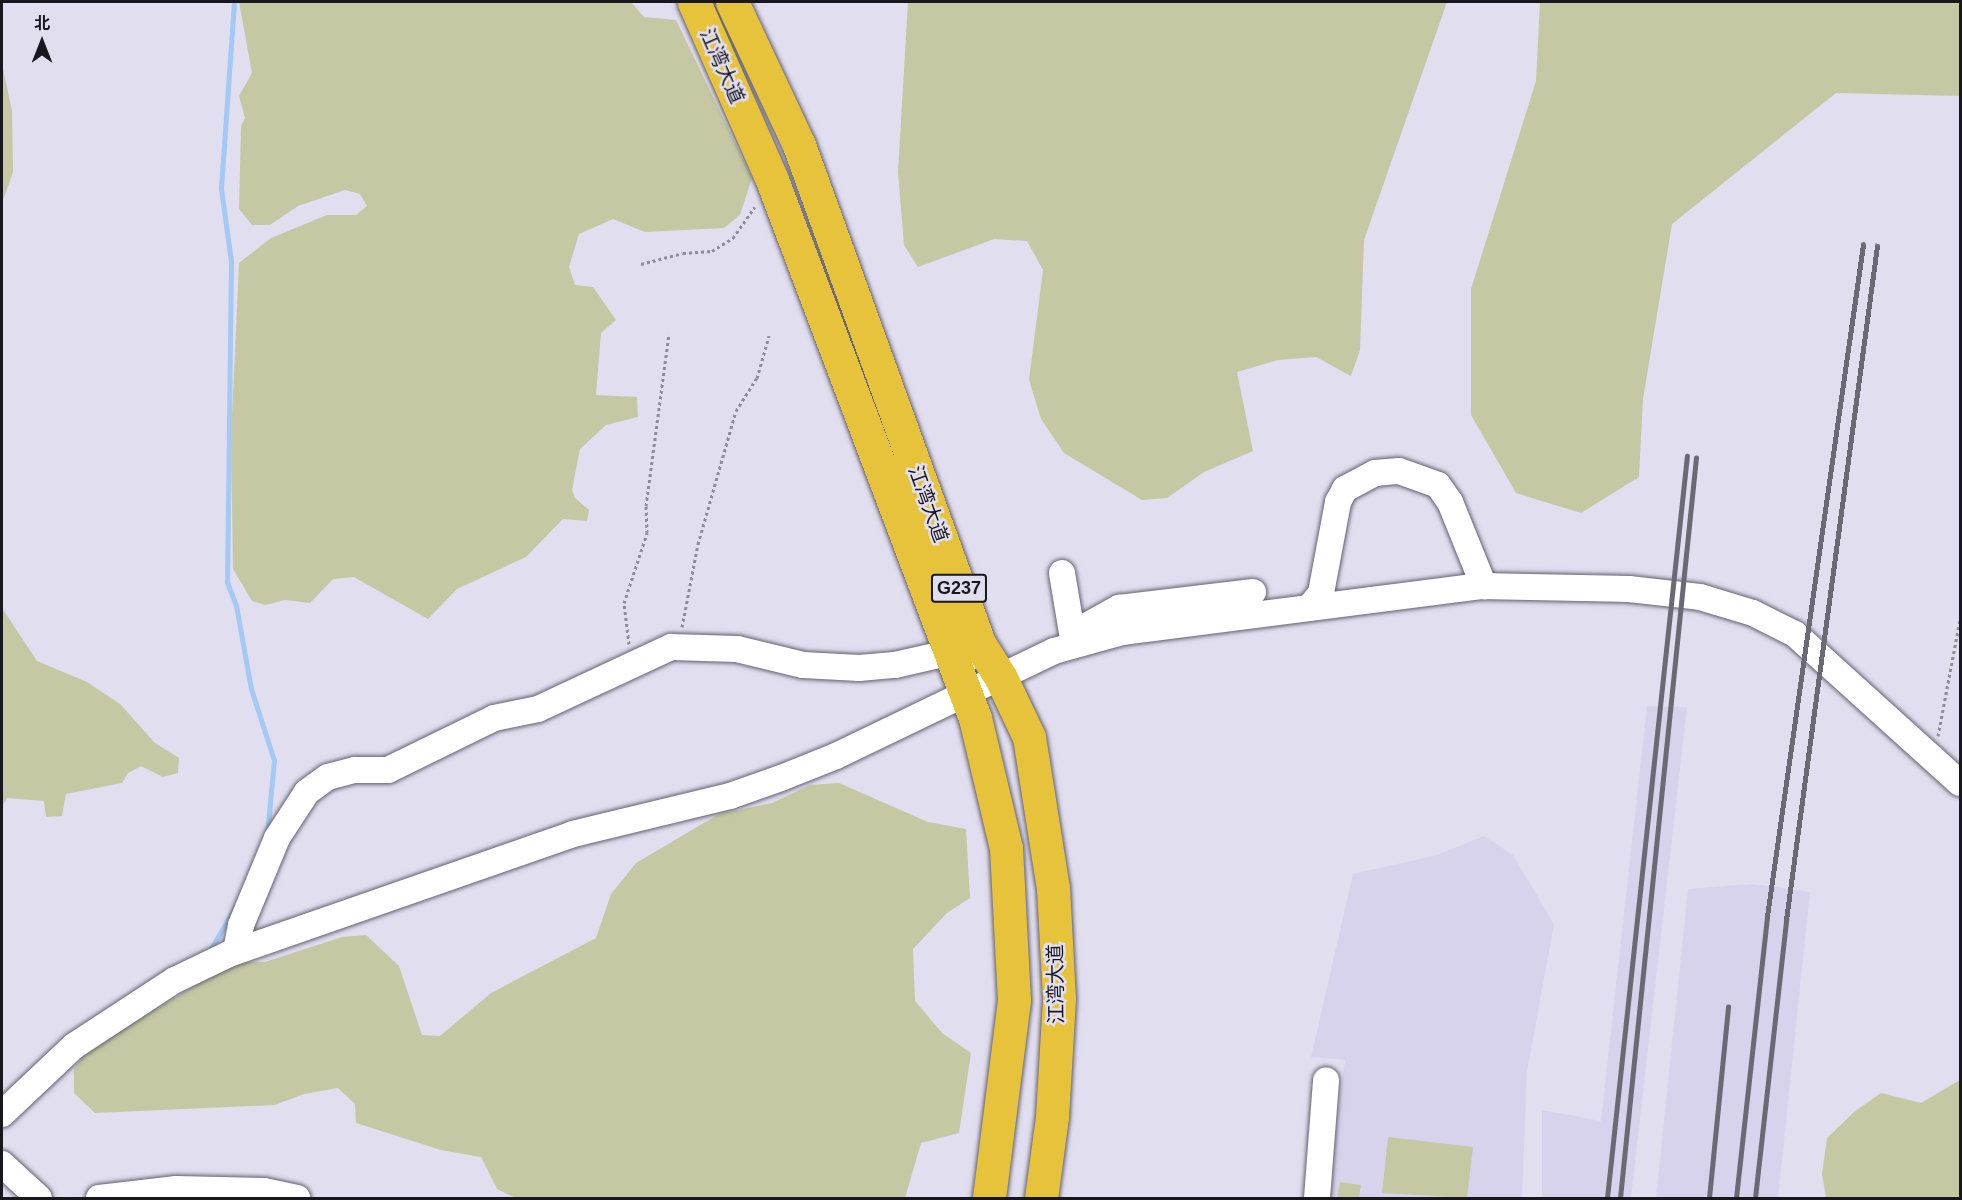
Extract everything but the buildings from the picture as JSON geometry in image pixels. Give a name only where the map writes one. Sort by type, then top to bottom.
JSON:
[{"type":"highway","name":"江湾大道","points":[[694,2],[772,180],[952,652],[966,694],[1006,848],[1014,1000],[989,1198]]},
{"type":"highway","name":"江湾大道","points":[[732,2],[799,146],[979,643],[1001,678],[1029,737],[1053,888],[1059,999],[1052,1117],[1041,1198]]},
{"type":"street","points":[[1309,608],[1321,593],[1338,502],[1345,489],[1375,473],[1399,471],[1438,485],[1450,502],[1484,586]]},
{"type":"street","points":[[1062,573],[1074,645]]},
{"type":"street","points":[[2,1114],[74,1046],[176,981],[236,951],[573,834],[730,796],[836,756],[1054,651],[1122,632],[1484,586],[1629,589],[1700,597],[1753,613],[1795,634],[1960,783]]},
{"type":"street","points":[[1074,645],[1086,626],[1119,608],[1253,592]]},
{"type":"street","points":[[236,951],[241,925],[277,838],[307,792],[328,777],[355,770],[388,770],[494,718],[538,709],[671,646],[737,649],[803,665],[859,668],[895,665],[952,652],[1001,678]]},
{"type":"street","points":[[1317,1198],[1326,1080]]},
{"type":"street","points":[[2,1164],[39,1198]]},
{"type":"street","points":[[99,1198],[177,1189],[264,1191],[297,1198]]},
{"type":"path","points":[[641,264],[683,253],[712,251],[733,238],[772,180]]},
{"type":"path","points":[[632,666],[624,603],[647,533],[646,507],[669,334]]},
{"type":"path","points":[[680,646],[698,544],[736,411],[757,378],[769,336]]},
{"type":"path","points":[[1933,758],[1960,620]]},
{"type":"shaded area","points":[[1647,706],[1687,707],[1631,1198],[1542,1198],[1542,1110],[1601,1121]]},
{"type":"shaded area","points":[[1484,836],[1513,855],[1554,924],[1527,1072],[1522,1198],[1326,1198],[1345,1060],[1311,1057],[1353,874],[1437,855]]},
{"type":"shaded area","points":[[1752,884],[1810,892],[1778,1198],[1656,1198],[1688,889]]},
{"type":"green space","points":[[239,2],[631,2],[644,17],[676,20],[752,178],[740,215],[724,228],[645,232],[613,219],[579,234],[569,267],[575,285],[593,287],[616,320],[601,333],[596,395],[637,397],[638,417],[606,425],[580,449],[572,490],[575,498],[589,510],[587,521],[563,519],[526,557],[457,589],[428,619],[354,577],[333,579],[310,603],[285,600],[265,605],[252,601],[233,569],[231,440],[239,263],[271,238],[327,215],[356,215],[367,206],[360,194],[345,190],[298,206],[270,225],[252,225],[239,209],[241,126],[245,118],[239,96],[252,73]]},
{"type":"green space","points":[[908,2],[1447,2],[1364,240],[1360,350],[1351,376],[1316,357],[1278,360],[1237,372],[1253,451],[1204,472],[1167,498],[1142,500],[1064,453],[1041,419],[1029,380],[1043,270],[1027,241],[994,239],[918,267],[904,245],[898,172]]},
{"type":"green space","points":[[1540,2],[1960,2],[1960,96],[1836,93],[1672,224],[1643,399],[1639,477],[1581,513],[1516,493],[1471,415],[1471,289],[1536,81]]},
{"type":"green space","points":[[2,64],[12,111],[13,172],[2,203]]},
{"type":"green space","points":[[2,608],[37,661],[87,682],[120,704],[155,743],[179,758],[178,773],[163,777],[141,766],[128,773],[122,783],[66,794],[62,816],[46,817],[44,801],[7,798],[2,807]]},
{"type":"green space","points":[[839,783],[928,822],[966,829],[970,898],[947,913],[913,949],[915,1001],[942,1033],[971,1053],[959,1133],[921,1143],[905,1198],[516,1198],[497,1189],[481,1157],[441,1150],[356,1123],[355,1104],[338,1088],[304,1094],[275,1105],[95,1113],[74,1093],[74,1069],[87,1051],[234,962],[265,962],[342,937],[366,935],[399,966],[422,1035],[440,1036],[491,993],[596,938],[611,894],[636,863],[719,814],[772,803],[810,785]]},
{"type":"green space","points":[[1960,1080],[1960,1198],[1826,1198],[1822,1174],[1827,1138],[1854,1112],[1881,1093],[1921,1103]]},
{"type":"green space","points":[[1388,1137],[1473,1147],[1467,1198],[1382,1193]]},
{"type":"green space","points":[[1340,1182],[1361,1185],[1359,1198],[1337,1198]]},
{"type":"waterway","points":[[234,2],[221,189],[231,261],[227,582],[236,605],[251,689],[274,760],[267,834]]},
{"type":"waterway","points":[[209,952],[236,906]]},
{"type":"railway","points":[[1736,1198],[1767,916],[1863,245]]},
{"type":"railway","points":[[1755,1198],[1786,920],[1877,246]]},
{"type":"railway","points":[[1607,1198],[1687,456]]},
{"type":"railway","points":[[1620,1198],[1696,458]]},
{"type":"railway","points":[[1709,1198],[1728,1007]]}]
